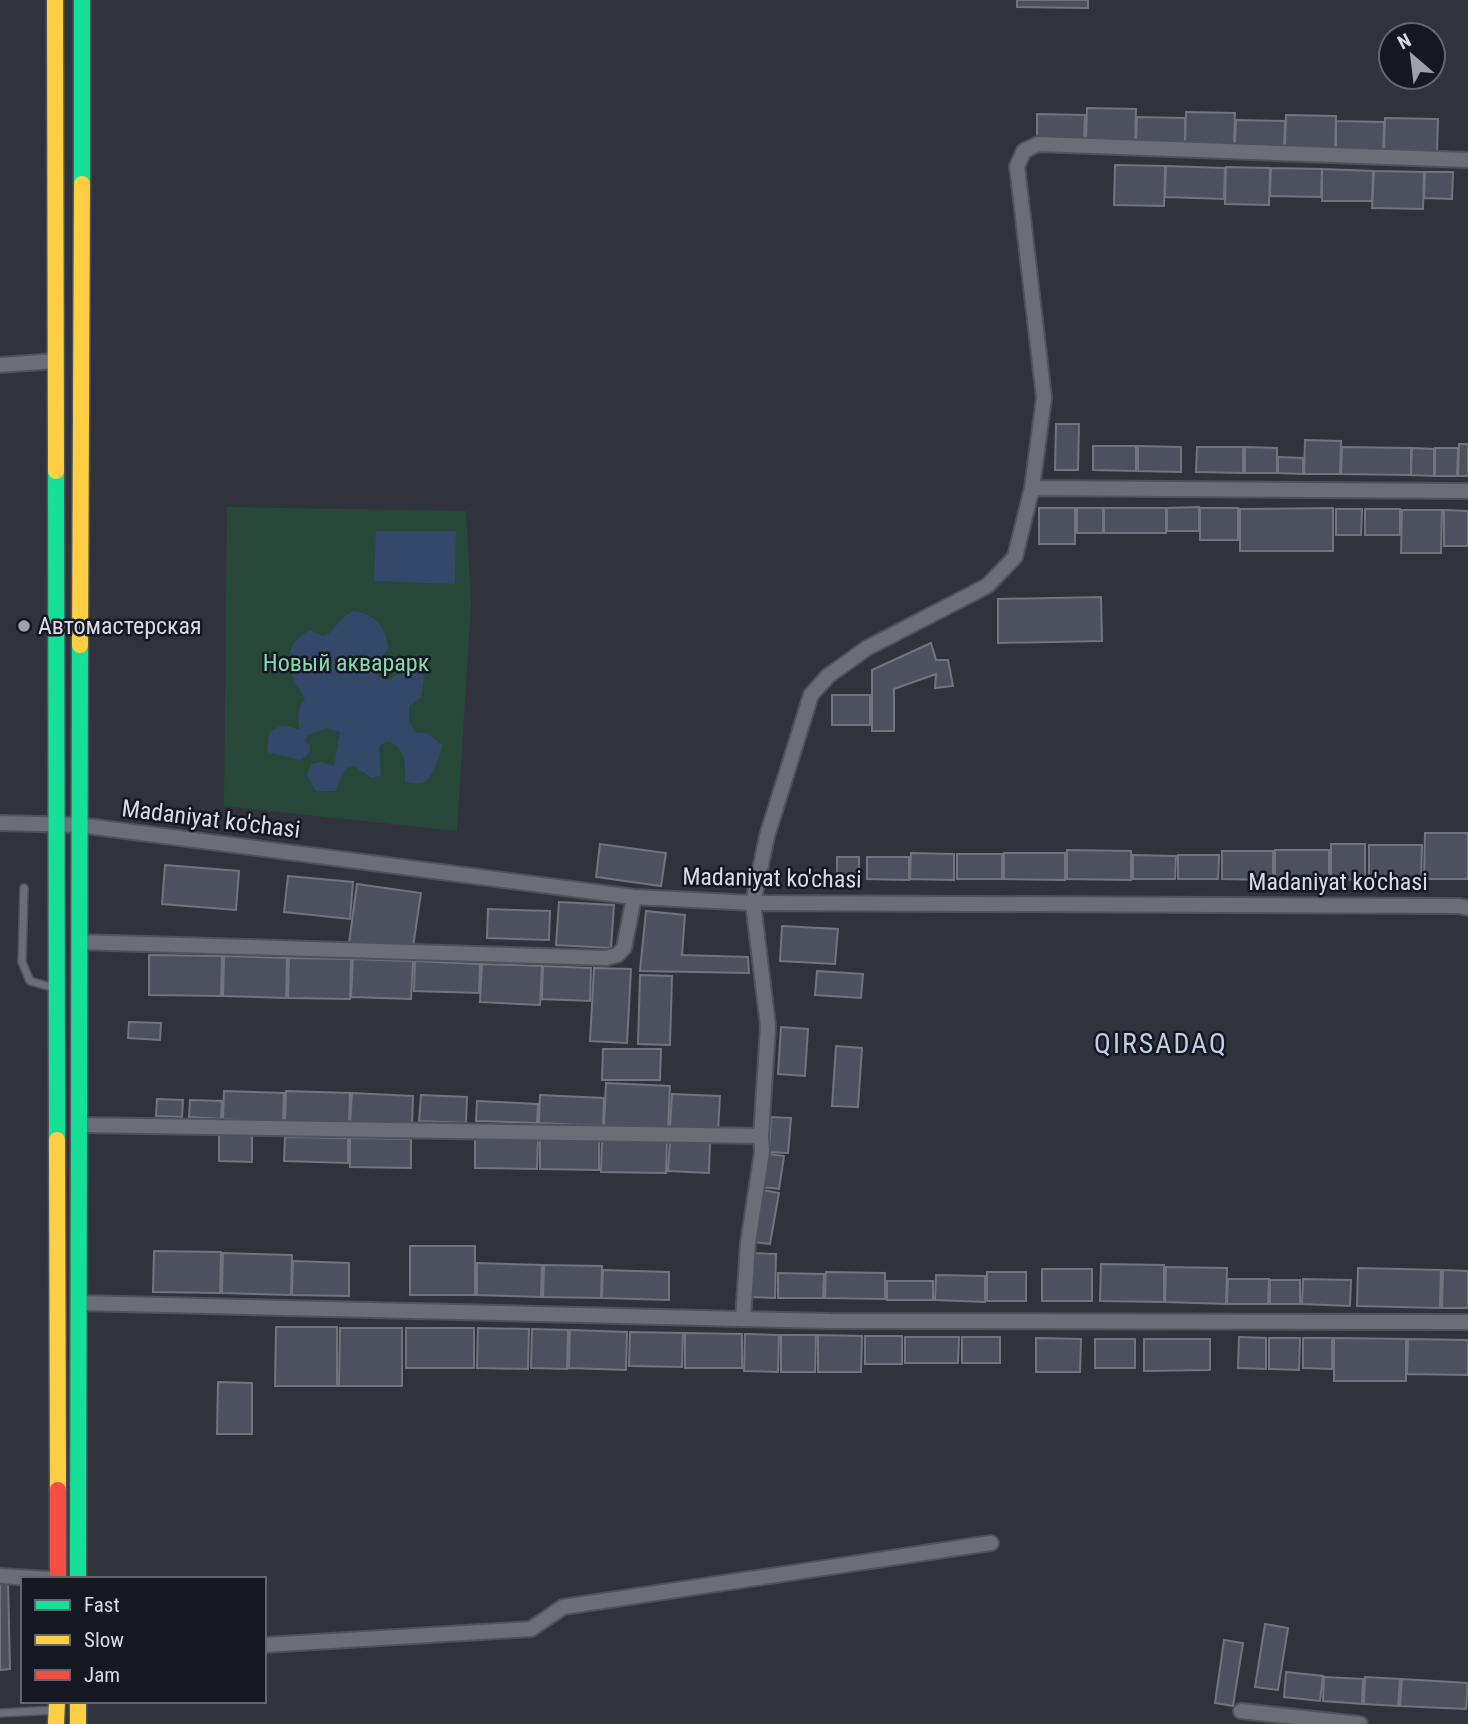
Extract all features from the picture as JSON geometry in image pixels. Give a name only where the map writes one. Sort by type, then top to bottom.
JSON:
[{"type":"main road","points":[[55,0],[58,1577]]},
{"type":"main road","points":[[78,1577],[82,0]]},
{"type":"main road","points":[[78,1703],[78,1724]]},
{"type":"street","points":[[743,1319],[748,1243],[762,1152],[768,1026],[753,903],[767,836],[811,695],[828,676],[867,648],[987,586],[1015,557],[1032,488],[1044,398],[1017,166],[1024,151],[1038,144],[1468,160]]},
{"type":"street","points":[[0,365],[55,361]]},
{"type":"street","points":[[1032,488],[1468,491]]},
{"type":"street","name":"Madaniyat ko'chasi","points":[[0,823],[79,825],[634,897],[753,903],[1465,906]]},
{"type":"street","points":[[79,942],[606,958],[617,955],[624,948],[634,897]]},
{"type":"street","points":[[80,1125],[761,1136]]},
{"type":"street","points":[[80,1303],[743,1319],[1468,1322]]},
{"type":"street","points":[[266,1645],[531,1629],[563,1607],[991,1543]]},
{"type":"street","points":[[0,1576],[21,1577]]},
{"type":"street","points":[[1241,1711],[1360,1724]]},
{"type":"lane","points":[[24,888],[22,961],[30,981],[58,989]]},
{"type":"lane","points":[[0,1713],[56,1712]]},
{"type":"green space","name":"Новый акварарк","points":[[227,507],[466,511],[471,604],[457,831],[224,806]]},
{"type":"water","points":[[376,531],[456,531],[455,584],[374,581]]},
{"type":"water","points":[[354,611],[374,619],[385,634],[388,649],[377,663],[379,677],[389,680],[411,665],[420,666],[424,679],[421,697],[409,706],[409,722],[415,732],[427,733],[442,745],[431,774],[423,783],[405,782],[405,763],[401,752],[387,741],[379,746],[381,775],[372,778],[354,766],[346,768],[335,791],[316,791],[307,775],[311,764],[321,762],[334,766],[340,732],[326,728],[308,735],[305,742],[310,745],[310,750],[307,756],[300,760],[267,752],[269,733],[273,730],[284,726],[300,730],[298,714],[305,699],[294,680],[289,662],[293,645],[310,630],[323,636],[328,634]]},
{"type":"building","points":[[1017,0],[1088,0],[1088,8],[1017,7]]},
{"type":"building","points":[[1087,108],[1136,109],[1135,145],[1086,144]]},
{"type":"building","points":[[1186,112],[1235,113],[1234,147],[1185,146]]},
{"type":"building","points":[[1037,114],[1085,115],[1084,144],[1037,143]]},
{"type":"building","points":[[1286,115],[1336,116],[1335,149],[1285,148]]},
{"type":"building","points":[[1137,117],[1185,118],[1185,146],[1136,145]]},
{"type":"building","points":[[1385,118],[1438,119],[1437,152],[1384,151]]},
{"type":"building","points":[[1236,120],[1285,121],[1284,148],[1235,147]]},
{"type":"building","points":[[1336,121],[1384,122],[1383,151],[1336,150]]},
{"type":"building","points":[[1115,165],[1165,166],[1164,206],[1114,205]]},
{"type":"building","points":[[1166,166],[1225,168],[1224,199],[1165,197]]},
{"type":"building","points":[[1226,167],[1270,168],[1269,205],[1225,204]]},
{"type":"building","points":[[1271,168],[1322,169],[1321,197],[1270,196]]},
{"type":"building","points":[[1322,169],[1373,171],[1372,201],[1322,201]]},
{"type":"building","points":[[1374,171],[1424,172],[1423,209],[1372,208]]},
{"type":"building","points":[[1425,172],[1453,172],[1452,199],[1424,198]]},
{"type":"building","points":[[1056,424],[1079,424],[1078,470],[1055,470]]},
{"type":"building","points":[[1305,440],[1341,441],[1340,474],[1304,474]]},
{"type":"building","points":[[1459,444],[1468,444],[1468,476],[1458,476]]},
{"type":"building","points":[[1093,446],[1136,446],[1136,471],[1093,470]]},
{"type":"building","points":[[1138,446],[1181,447],[1181,472],[1138,471]]},
{"type":"building","points":[[1197,447],[1243,447],[1243,473],[1196,472]]},
{"type":"building","points":[[1245,447],[1277,448],[1277,473],[1245,473]]},
{"type":"building","points":[[1342,447],[1411,448],[1411,475],[1341,474]]},
{"type":"building","points":[[1412,448],[1434,449],[1434,476],[1411,475]]},
{"type":"building","points":[[1435,448],[1458,448],[1457,476],[1435,476]]},
{"type":"building","points":[[1278,457],[1303,458],[1303,474],[1278,473]]},
{"type":"building","points":[[1199,507],[1199,531],[1167,531],[1167,508]]},
{"type":"building","points":[[1039,508],[1075,508],[1075,544],[1039,544]]},
{"type":"building","points":[[1077,508],[1103,508],[1103,533],[1077,533]]},
{"type":"building","points":[[1104,508],[1166,508],[1166,533],[1104,533]]},
{"type":"building","points":[[1200,508],[1238,508],[1238,540],[1200,540]]},
{"type":"building","points":[[1333,508],[1333,551],[1240,551],[1240,509]]},
{"type":"building","points":[[1336,509],[1362,509],[1361,535],[1336,535]]},
{"type":"building","points":[[1365,509],[1400,509],[1400,535],[1365,535]]},
{"type":"building","points":[[1402,510],[1442,510],[1441,553],[1401,553]]},
{"type":"building","points":[[1444,510],[1468,511],[1468,546],[1444,546]]},
{"type":"building","points":[[1101,597],[1102,641],[998,643],[998,599]]},
{"type":"building","points":[[931,643],[936,660],[948,660],[953,686],[935,688],[936,674],[894,689],[894,731],[872,731],[872,670]]},
{"type":"building","points":[[832,695],[870,695],[870,725],[832,725]]},
{"type":"building","points":[[1425,833],[1468,833],[1468,879],[1424,879]]},
{"type":"building","points":[[600,844],[666,853],[661,886],[596,877]]},
{"type":"building","points":[[1331,844],[1365,844],[1365,880],[1331,879]]},
{"type":"building","points":[[1369,845],[1422,845],[1421,880],[1369,880]]},
{"type":"building","points":[[1067,850],[1131,851],[1131,880],[1067,879]]},
{"type":"building","points":[[1275,850],[1329,850],[1329,880],[1275,879]]},
{"type":"building","points":[[1222,851],[1273,851],[1273,880],[1222,879]]},
{"type":"building","points":[[911,853],[954,854],[954,880],[910,879]]},
{"type":"building","points":[[1004,853],[1065,853],[1065,880],[1004,879]]},
{"type":"building","points":[[957,854],[1002,854],[1002,879],[957,879]]},
{"type":"building","points":[[1133,855],[1176,856],[1175,879],[1133,879]]},
{"type":"building","points":[[1178,855],[1219,855],[1218,879],[1178,879]]},
{"type":"building","points":[[837,857],[859,857],[859,880],[837,880]]},
{"type":"building","points":[[867,857],[909,857],[909,880],[867,879]]},
{"type":"building","points":[[165,865],[239,871],[236,910],[162,904]]},
{"type":"building","points":[[288,876],[353,882],[350,919],[284,912]]},
{"type":"building","points":[[357,884],[421,893],[413,947],[349,943]]},
{"type":"building","points":[[559,902],[614,905],[611,948],[556,945]]},
{"type":"building","points":[[488,909],[550,911],[549,940],[487,938]]},
{"type":"building","points":[[646,911],[685,915],[682,955],[748,957],[749,973],[640,971]]},
{"type":"building","points":[[782,926],[838,929],[835,964],[780,961]]},
{"type":"building","points":[[149,955],[222,956],[221,996],[149,995]]},
{"type":"building","points":[[224,956],[287,958],[286,998],[223,996]]},
{"type":"building","points":[[289,958],[351,959],[350,999],[288,998]]},
{"type":"building","points":[[353,959],[413,961],[411,999],[351,997]]},
{"type":"building","points":[[415,961],[480,964],[479,993],[414,991]]},
{"type":"building","points":[[482,964],[542,966],[540,1005],[480,1002]]},
{"type":"building","points":[[543,966],[591,968],[590,1001],[542,999]]},
{"type":"building","points":[[594,968],[631,969],[627,1043],[590,1041]]},
{"type":"building","points":[[817,971],[863,974],[861,998],[815,995]]},
{"type":"building","points":[[640,975],[672,976],[670,1045],[638,1044]]},
{"type":"building","points":[[129,1022],[161,1023],[160,1040],[128,1038]]},
{"type":"building","points":[[781,1027],[808,1029],[805,1076],[778,1074]]},
{"type":"building","points":[[836,1046],[862,1048],[858,1107],[832,1106]]},
{"type":"building","points":[[603,1049],[661,1049],[660,1080],[602,1080]]},
{"type":"building","points":[[606,1083],[670,1086],[668,1129],[604,1126]]},
{"type":"building","points":[[224,1091],[284,1093],[283,1122],[223,1119]]},
{"type":"building","points":[[286,1091],[350,1093],[349,1124],[285,1122]]},
{"type":"building","points":[[352,1093],[413,1096],[412,1126],[350,1124]]},
{"type":"building","points":[[672,1094],[720,1096],[718,1131],[670,1129]]},
{"type":"building","points":[[421,1095],[467,1097],[466,1123],[419,1121]]},
{"type":"building","points":[[540,1095],[604,1098],[603,1126],[539,1123]]},
{"type":"building","points":[[157,1099],[183,1100],[182,1117],[156,1116]]},
{"type":"building","points":[[190,1100],[222,1101],[221,1119],[189,1117]]},
{"type":"building","points":[[477,1101],[538,1104],[537,1123],[476,1121]]},
{"type":"building","points":[[771,1117],[791,1118],[788,1153],[769,1152]]},
{"type":"building","points":[[219,1135],[252,1135],[252,1162],[219,1161]]},
{"type":"building","points":[[285,1137],[348,1138],[348,1163],[284,1161]]},
{"type":"building","points":[[475,1137],[538,1138],[537,1169],[475,1168]]},
{"type":"building","points":[[350,1138],[411,1139],[411,1168],[350,1167]]},
{"type":"building","points":[[540,1138],[599,1139],[599,1170],[540,1169]]},
{"type":"building","points":[[602,1139],[667,1140],[666,1173],[601,1172]]},
{"type":"building","points":[[670,1140],[710,1142],[709,1173],[668,1171]]},
{"type":"building","points":[[769,1154],[784,1156],[779,1189],[763,1187]]},
{"type":"building","points":[[763,1190],[779,1193],[770,1244],[754,1242]]},
{"type":"building","points":[[410,1246],[475,1246],[475,1295],[410,1295]]},
{"type":"building","points":[[154,1251],[221,1252],[220,1293],[153,1292]]},
{"type":"building","points":[[223,1253],[292,1255],[291,1295],[222,1293]]},
{"type":"building","points":[[751,1253],[776,1254],[775,1298],[750,1297]]},
{"type":"building","points":[[293,1261],[349,1263],[349,1296],[292,1295]]},
{"type":"building","points":[[477,1263],[542,1265],[541,1297],[477,1295]]},
{"type":"building","points":[[1101,1264],[1164,1265],[1164,1302],[1100,1301]]},
{"type":"building","points":[[544,1265],[602,1266],[601,1298],[543,1297]]},
{"type":"building","points":[[1166,1267],[1227,1268],[1226,1304],[1165,1302]]},
{"type":"building","points":[[1358,1268],[1441,1270],[1440,1308],[1357,1306]]},
{"type":"building","points":[[1042,1269],[1092,1269],[1092,1301],[1042,1301]]},
{"type":"building","points":[[603,1270],[669,1272],[669,1300],[602,1298]]},
{"type":"building","points":[[1443,1270],[1468,1271],[1468,1308],[1442,1308]]},
{"type":"building","points":[[826,1272],[885,1273],[885,1299],[825,1298]]},
{"type":"building","points":[[987,1272],[1026,1272],[1026,1301],[987,1301]]},
{"type":"building","points":[[778,1273],[824,1274],[823,1298],[778,1298]]},
{"type":"building","points":[[936,1275],[985,1276],[985,1302],[935,1300]]},
{"type":"building","points":[[1228,1279],[1269,1279],[1268,1304],[1227,1304]]},
{"type":"building","points":[[1303,1279],[1351,1280],[1350,1306],[1302,1304]]},
{"type":"building","points":[[1270,1280],[1300,1280],[1300,1304],[1270,1304]]},
{"type":"building","points":[[887,1281],[933,1281],[933,1300],[887,1300]]},
{"type":"building","points":[[276,1327],[337,1327],[337,1386],[275,1386]]},
{"type":"building","points":[[340,1328],[402,1328],[402,1386],[339,1386]]},
{"type":"building","points":[[406,1328],[474,1328],[474,1368],[406,1368]]},
{"type":"building","points":[[478,1328],[529,1329],[528,1369],[477,1368]]},
{"type":"building","points":[[532,1329],[568,1330],[567,1369],[531,1368]]},
{"type":"building","points":[[570,1330],[627,1332],[626,1370],[569,1368]]},
{"type":"building","points":[[630,1332],[683,1333],[682,1367],[629,1366]]},
{"type":"building","points":[[685,1333],[742,1334],[742,1368],[685,1368]]},
{"type":"building","points":[[745,1334],[779,1335],[778,1372],[744,1371]]},
{"type":"building","points":[[781,1335],[816,1335],[815,1372],[781,1372]]},
{"type":"building","points":[[818,1335],[862,1336],[861,1372],[818,1372]]},
{"type":"building","points":[[865,1336],[902,1336],[902,1364],[865,1364]]},
{"type":"building","points":[[905,1337],[959,1337],[958,1363],[905,1363]]},
{"type":"building","points":[[962,1337],[1000,1337],[1000,1363],[962,1363]]},
{"type":"building","points":[[1239,1337],[1266,1338],[1266,1369],[1238,1368]]},
{"type":"building","points":[[1036,1338],[1081,1339],[1080,1372],[1036,1372]]},
{"type":"building","points":[[1269,1338],[1300,1338],[1299,1370],[1269,1369]]},
{"type":"building","points":[[1303,1338],[1332,1338],[1332,1369],[1303,1368]]},
{"type":"building","points":[[1334,1338],[1406,1339],[1406,1381],[1334,1381]]},
{"type":"building","points":[[1095,1339],[1135,1339],[1135,1368],[1095,1368]]},
{"type":"building","points":[[1144,1339],[1210,1339],[1210,1370],[1144,1371]]},
{"type":"building","points":[[1408,1339],[1468,1340],[1468,1375],[1407,1374]]},
{"type":"building","points":[[218,1382],[252,1383],[252,1434],[217,1434]]},
{"type":"building","points":[[0,1581],[8,1581],[10,1669],[0,1670]]},
{"type":"building","points":[[1265,1624],[1288,1628],[1278,1690],[1255,1687]]},
{"type":"building","points":[[1224,1640],[1243,1643],[1233,1706],[1215,1703]]},
{"type":"building","points":[[1286,1672],[1323,1676],[1320,1701],[1284,1697]]},
{"type":"building","points":[[1324,1677],[1363,1679],[1362,1704],[1323,1701]]},
{"type":"building","points":[[1365,1677],[1400,1679],[1398,1706],[1364,1704]]},
{"type":"building","points":[[1402,1679],[1468,1683],[1466,1709],[1400,1706]]},
{"type":"traffic: fast","points":[[82,0],[82,184]]},
{"type":"traffic: fast","points":[[56,471],[57,1140]]},
{"type":"traffic: fast","points":[[78,1577],[80,645]]},
{"type":"traffic: slow","points":[[55,0],[56,471]]},
{"type":"traffic: slow","points":[[80,645],[82,184]]},
{"type":"traffic: slow","points":[[57,1140],[58,1490]]},
{"type":"traffic: slow","points":[[56,1724],[57,1703]]},
{"type":"traffic: slow","points":[[78,1703],[78,1724]]},
{"type":"traffic: jam","points":[[58,1490],[58,1577]]},
{"type":"place","name":"Автомастерская","points":[[24,626]]},
{"type":"district","name":"QIRSADAQ","points":[[1161,1043]]}]
